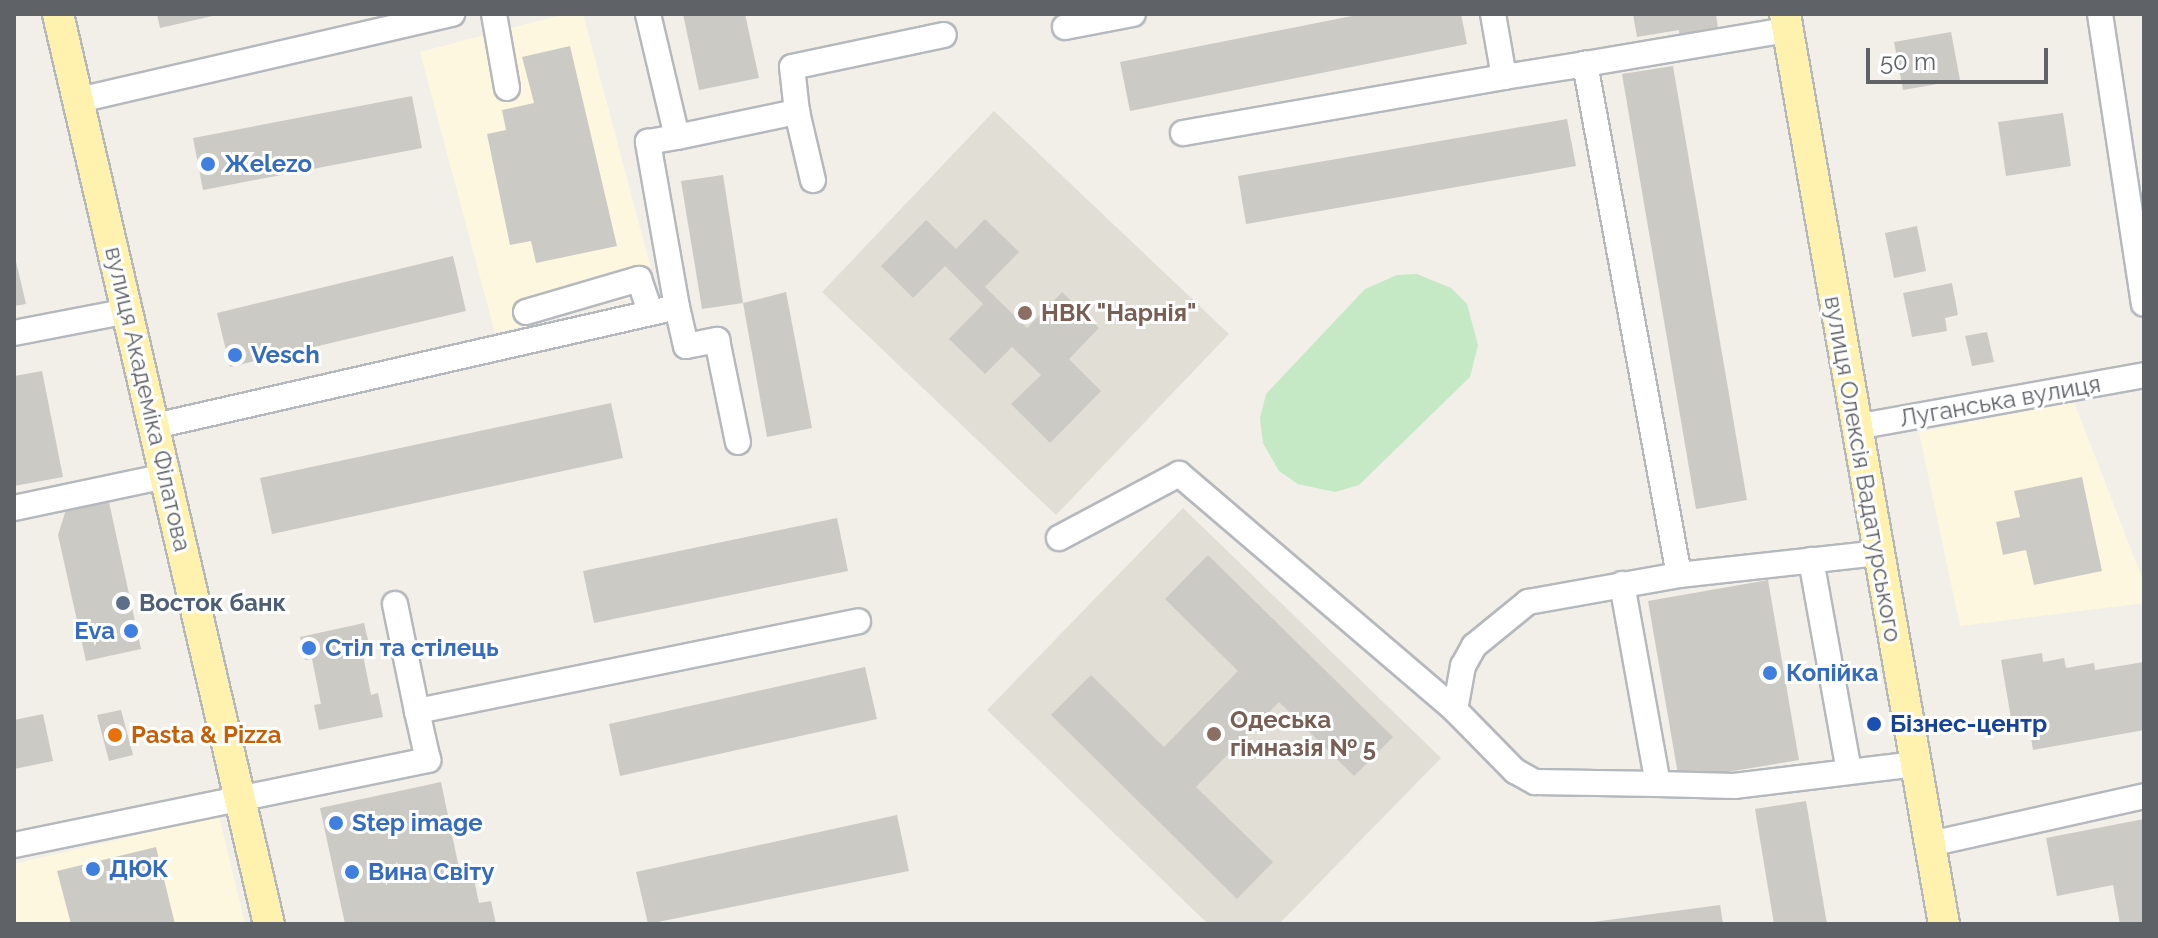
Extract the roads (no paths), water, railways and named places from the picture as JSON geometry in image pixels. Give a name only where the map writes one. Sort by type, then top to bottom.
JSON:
[{"type":"main road","name":"вулиця Академіка Філатова","points":[[58,14],[269,924]]},
{"type":"main road","name":"вулиця Олексія Вадатурського","points":[[1786,22],[1944,924]]},
{"type":"street","points":[[79,100],[452,14]]},
{"type":"street","points":[[494,14],[507,88]]},
{"type":"street","points":[[648,14],[677,137]]},
{"type":"street","points":[[1065,27],[1133,14]]},
{"type":"street","points":[[1493,14],[1504,77]]},
{"type":"street","points":[[2100,14],[2144,304]]},
{"type":"street","points":[[1183,133],[1585,64],[1786,22]]},
{"type":"street","points":[[813,180],[797,112],[792,67],[944,35]]},
{"type":"street","points":[[1585,64],[1679,575]]},
{"type":"street","points":[[738,442],[717,340],[686,346],[648,142],[797,112]]},
{"type":"street","points":[[526,312],[639,279],[651,313]]},
{"type":"street","points":[[155,426],[677,307]]},
{"type":"street","points":[[14,333],[128,311]]},
{"type":"street","name":"Луганська вулиця","points":[[1856,427],[2144,375]]},
{"type":"street","points":[[1059,538],[1179,474],[1455,710],[1515,771],[1535,782],[1734,786],[1916,764]]},
{"type":"street","points":[[14,508],[166,476]]},
{"type":"street","points":[[1455,710],[1463,666],[1474,646],[1498,623],[1528,602],[1679,575],[1878,553]]},
{"type":"street","points":[[1811,560],[1849,772]]},
{"type":"street","points":[[1622,584],[1658,784]]},
{"type":"street","points":[[14,845],[428,760],[395,604]]},
{"type":"street","points":[[417,711],[858,621]]},
{"type":"street","points":[[1930,844],[2144,796]]},
{"type":"place","name":"Жelezo","points":[[208,164]]},
{"type":"place","name":"НВК \"Нарнія\"","points":[[1025,313]]},
{"type":"place","name":"Vesch","points":[[235,355]]},
{"type":"place","name":"Восток банк","points":[[123,603]]},
{"type":"place","name":"Eva","points":[[131,631]]},
{"type":"place","name":"Стіл та стілець","points":[[309,648]]},
{"type":"place","name":"Копійка","points":[[1770,673]]},
{"type":"place","name":"Бізнес-центр","points":[[1874,724]]},
{"type":"place","name":"Одеська гімназія № 5","points":[[1214,734]]},
{"type":"place","name":"Pasta & Pizza","points":[[115,735]]},
{"type":"place","name":"Step image","points":[[336,823]]},
{"type":"place","name":"ДЮК","points":[[93,869]]},
{"type":"place","name":"Вина Світу","points":[[352,872]]}]
